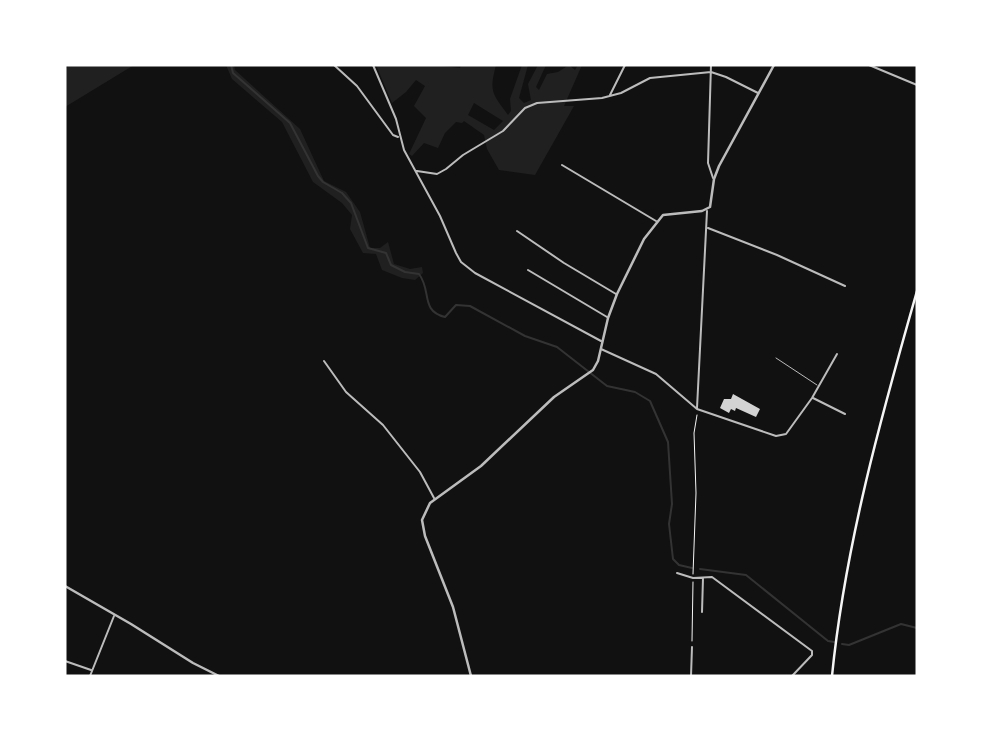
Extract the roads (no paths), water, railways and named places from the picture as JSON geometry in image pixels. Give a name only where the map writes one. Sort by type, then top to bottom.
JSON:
[{"type":"main road","points":[[832,676],[853,540],[917,291]]},
{"type":"street","points":[[334,65],[357,86],[393,135],[399,137]]},
{"type":"street","points":[[373,65],[393,111],[399,137],[456,253],[467,268],[602,342]]},
{"type":"street","points":[[609,96],[625,65]]},
{"type":"street","points":[[711,65],[708,163],[714,179]]},
{"type":"street","points":[[471,676],[453,607],[422,525],[425,513],[435,499],[481,466],[554,397],[591,373],[598,361],[608,318],[617,294],[644,239],[656,221],[668,213],[706,210],[712,204],[714,179],[726,152],[774,65]]},
{"type":"street","points":[[869,65],[917,85]]},
{"type":"street","points":[[416,171],[437,174],[446,169],[463,155],[503,131],[525,108],[537,103],[609,96],[650,78],[711,72],[759,94]]},
{"type":"street","points":[[562,165],[656,221]]},
{"type":"street","points":[[697,409],[706,210]]},
{"type":"street","points":[[706,228],[777,255],[845,286]]},
{"type":"street","points":[[517,231],[617,294]]},
{"type":"street","points":[[528,270],[608,318]]},
{"type":"street","points":[[601,348],[656,374],[697,409],[782,436],[812,398],[837,354]]},
{"type":"street","points":[[324,361],[345,392],[383,425],[420,472],[435,499]]},
{"type":"street","points":[[812,398],[845,414]]},
{"type":"street","points":[[677,573],[693,578],[712,577],[812,651],[812,656],[792,676]]},
{"type":"street","points":[[702,612],[703,578]]},
{"type":"street","points":[[65,586],[219,676]]},
{"type":"street","points":[[90,676],[114,615]]},
{"type":"street","points":[[691,647],[691,676]]},
{"type":"street","points":[[65,661],[92,670]]},
{"type":"lane","points":[[776,358],[819,386]]},
{"type":"waterway","points":[[231,65],[233,73],[290,123],[323,182],[342,193],[351,203],[368,248],[386,253],[391,265],[405,272],[419,274],[432,310],[445,317],[456,305],[470,306],[525,336],[557,347],[607,386],[635,392],[650,401],[668,442],[672,504],[669,524],[673,559],[679,565],[692,568]]},
{"type":"waterway","points":[[700,569],[746,575],[828,641],[834,642]]},
{"type":"waterway","points":[[842,644],[849,645],[901,624],[917,628]]}]
